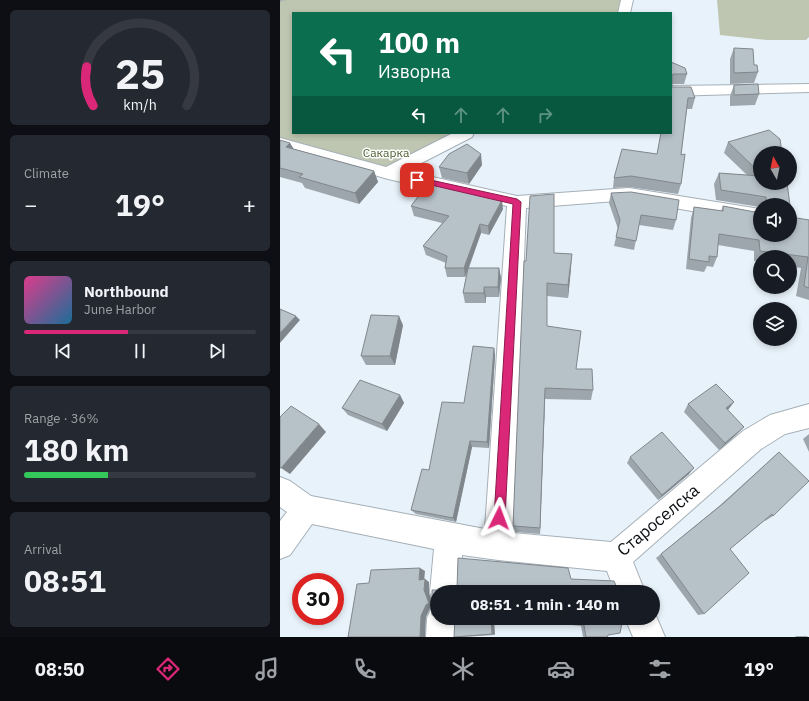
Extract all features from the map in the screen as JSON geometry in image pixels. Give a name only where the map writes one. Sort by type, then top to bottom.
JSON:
[{"type":"street","points":[[624,12],[627,0]]},
{"type":"street","points":[[672,91],[809,88]]},
{"type":"street","points":[[388,173],[464,134]]},
{"type":"street","points":[[280,143],[388,173],[517,202],[629,194],[753,215]]},
{"type":"street","points":[[498,546],[517,202]]},
{"type":"street","name":"Староселска","points":[[280,491],[306,509],[449,538],[498,546],[616,557],[752,440],[779,423],[809,416]]},
{"type":"street","points":[[280,545],[306,509]]},
{"type":"street","points":[[446,585],[449,538]]},
{"type":"street","points":[[616,557],[627,585]]},
{"type":"street","points":[[442,637],[443,625]]},
{"type":"street","points":[[644,625],[649,637]]},
{"type":"path","points":[[280,1],[285,0]]},
{"type":"green space","name":"Сакарка","points":[[280,0],[627,0],[624,12],[292,12],[292,134],[464,134],[388,173],[280,143]]},
{"type":"green space","points":[[717,0],[809,0],[809,37],[806,40],[767,40],[720,35]]},
{"type":"building","points":[[734,48],[753,49],[754,65],[757,65],[758,72],[734,73]]},
{"type":"building","points":[[672,62],[685,68],[687,74],[673,74],[672,76]]},
{"type":"building","points":[[758,84],[759,94],[734,95],[734,85]]},
{"type":"building","points":[[672,87],[691,87],[695,98],[688,98],[681,155],[685,154],[681,184],[631,176],[614,178],[622,149],[657,154],[661,134],[672,134]]},
{"type":"building","points":[[769,130],[780,139],[781,146],[753,146],[753,166],[728,142]]},
{"type":"building","points":[[280,140],[290,143],[286,147],[374,171],[355,193],[299,177],[303,174],[280,168]]},
{"type":"building","points":[[467,144],[481,154],[467,173],[439,167],[449,154]]},
{"type":"building","points":[[719,173],[753,175],[753,190],[788,190],[789,198],[766,198],[721,190]]},
{"type":"building","points":[[430,181],[502,200],[488,226],[480,224],[464,268],[445,268],[447,256],[423,246],[449,216],[411,206]]},
{"type":"building","points":[[631,192],[679,200],[676,220],[641,215],[636,241],[616,237],[620,220],[611,193]]},
{"type":"building","points":[[554,194],[554,253],[572,254],[568,285],[547,283],[547,326],[581,331],[576,369],[592,369],[593,390],[545,388],[540,528],[513,526],[524,261],[526,261],[530,196]]},
{"type":"building","points":[[723,206],[753,212],[753,239],[719,234],[717,257],[709,256],[709,262],[689,259],[694,207],[723,211]]},
{"type":"building","points":[[797,218],[809,220],[809,288],[804,286],[808,257],[797,256],[797,250],[760,250],[759,242],[797,242]]},
{"type":"building","points":[[468,268],[499,268],[498,287],[484,287],[484,293],[463,293]]},
{"type":"building","points":[[280,309],[296,316],[280,333]]},
{"type":"building","points":[[371,315],[399,316],[390,356],[361,356]]},
{"type":"building","points":[[473,346],[494,348],[487,442],[470,441],[453,518],[411,510],[422,469],[429,470],[442,402],[464,403]]},
{"type":"building","points":[[360,380],[400,395],[382,424],[342,408]]},
{"type":"building","points":[[716,384],[734,402],[726,408],[744,427],[725,443],[688,404]]},
{"type":"building","points":[[291,406],[319,424],[280,468],[280,417]]},
{"type":"building","points":[[662,432],[694,468],[662,495],[630,457]]},
{"type":"building","points":[[779,452],[809,481],[773,516],[772,514],[730,549],[749,573],[704,614],[661,554],[725,502]]},
{"type":"building","points":[[458,558],[568,568],[571,579],[614,581],[616,585],[457,585]]},
{"type":"building","points":[[420,568],[419,580],[425,579],[424,590],[429,603],[426,605],[421,616],[420,637],[348,637],[357,584],[369,583],[371,570]]},
{"type":"building","points":[[455,625],[491,625],[492,634],[454,637]]},
{"type":"building","points":[[584,625],[622,625],[620,633],[608,635],[607,637],[586,637]]},
{"type":"route","points":[[417,180],[517,202],[499,518]]}]
